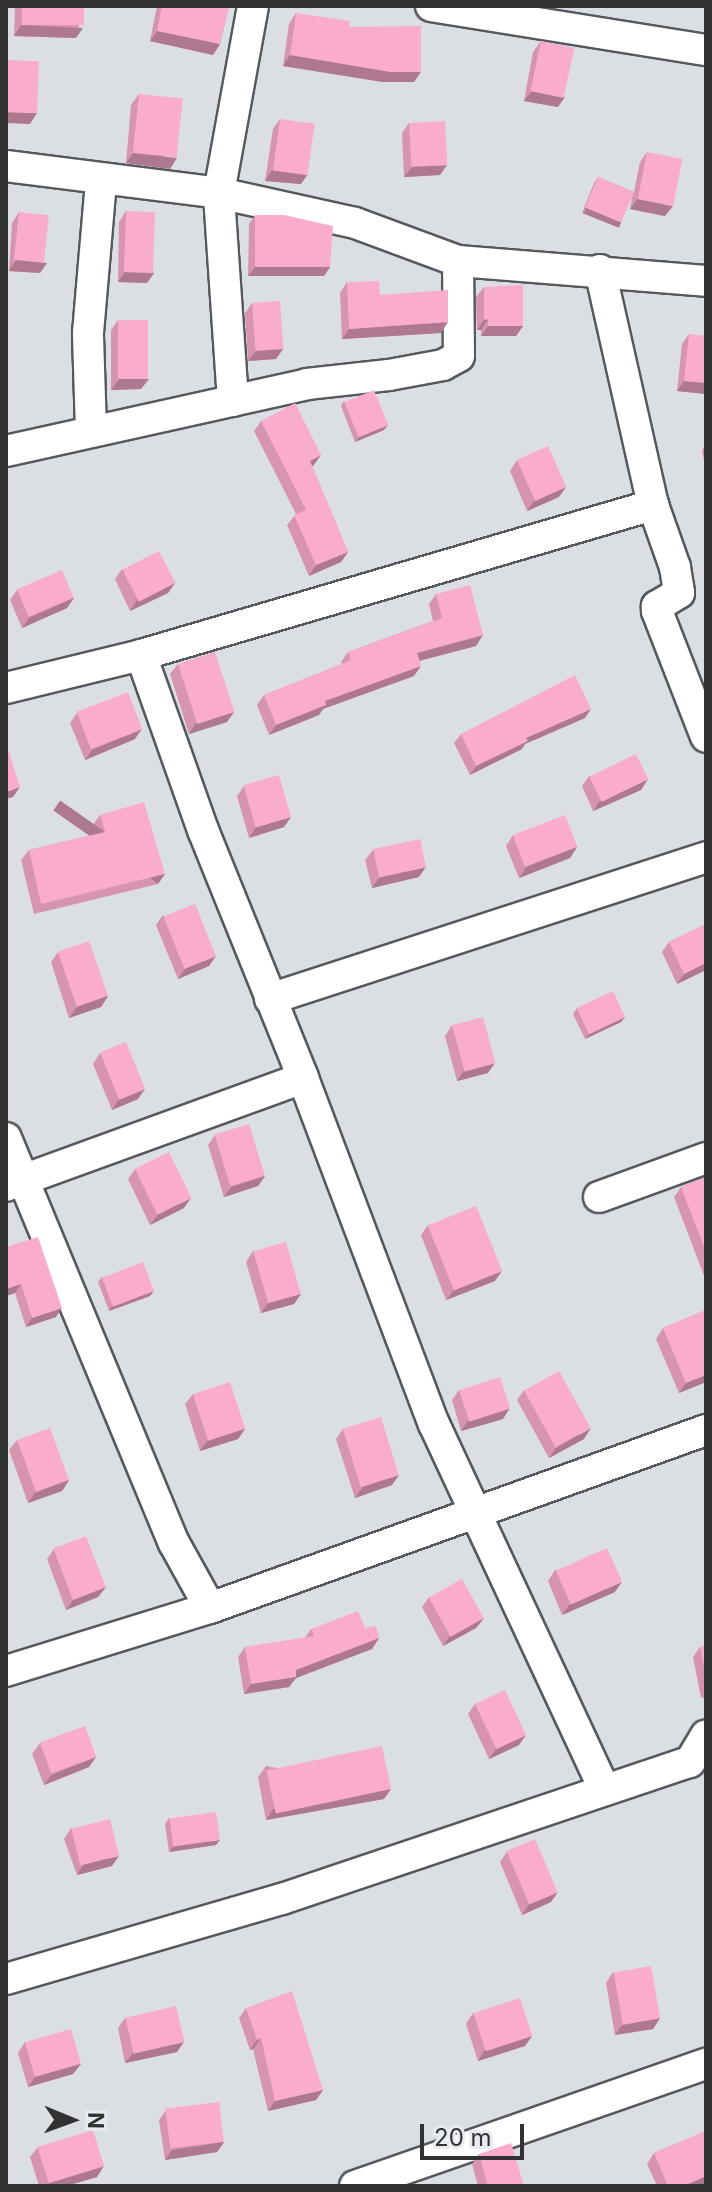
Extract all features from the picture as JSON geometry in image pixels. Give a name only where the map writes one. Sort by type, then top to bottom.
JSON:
[{"type":"street","points":[[233,401],[219,193],[253,6]]},
{"type":"street","points":[[431,6],[706,50]]},
{"type":"street","points":[[6,166],[101,181],[219,193],[355,223],[458,261],[600,270],[706,281]]},
{"type":"street","points":[[91,431],[88,333],[101,181]]},
{"type":"street","points":[[6,451],[307,384],[443,365],[459,356],[458,261]]},
{"type":"street","points":[[600,270],[653,505],[675,567],[679,593],[657,606],[657,611],[706,737]]},
{"type":"street","points":[[6,688],[141,655],[653,505]]},
{"type":"street","points":[[141,655],[203,830],[303,1078],[434,1424],[472,1512],[604,1788]]},
{"type":"street","points":[[270,999],[706,857]]},
{"type":"street","points":[[14,1183],[303,1078]]},
{"type":"street","points":[[6,1138],[14,1183],[174,1543],[210,1608]]},
{"type":"street","points":[[599,1197],[706,1158]]},
{"type":"street","points":[[6,1671],[210,1608],[706,1430]]},
{"type":"street","points":[[6,1979],[282,1899],[604,1788],[690,1762],[706,1736]]},
{"type":"street","points":[[355,2186],[706,2064]]},
{"type":"building","points":[[22,6],[84,6],[84,25],[22,25]]},
{"type":"building","points":[[162,6],[229,6],[220,44],[157,31]]},
{"type":"building","points":[[296,13],[350,21],[349,27],[421,26],[421,72],[390,72],[290,55]]},
{"type":"building","points":[[541,41],[574,48],[564,98],[530,91]]},
{"type":"building","points":[[6,60],[39,61],[37,113],[6,112]]},
{"type":"building","points":[[139,94],[183,99],[177,157],[133,153]]},
{"type":"building","points":[[280,119],[315,124],[307,175],[273,170]]},
{"type":"building","points":[[445,121],[447,165],[411,167],[409,123]]},
{"type":"building","points":[[647,152],[682,159],[673,206],[638,199]]},
{"type":"building","points":[[598,177],[634,192],[621,223],[585,207]]},
{"type":"building","points":[[126,211],[155,212],[153,273],[124,272]]},
{"type":"building","points":[[19,212],[49,215],[44,263],[14,260]]},
{"type":"building","points":[[255,215],[284,215],[333,226],[330,267],[255,267]]},
{"type":"building","points":[[379,281],[380,295],[448,290],[448,322],[349,329],[347,282]]},
{"type":"building","points":[[523,285],[523,326],[488,326],[488,319],[484,320],[484,287]]},
{"type":"building","points":[[280,301],[283,349],[255,351],[252,303]]},
{"type":"building","points":[[118,320],[148,320],[148,379],[118,379]]},
{"type":"building","points":[[689,334],[706,336],[706,383],[684,381]]},
{"type":"building","points":[[374,390],[388,425],[359,437],[344,402]]},
{"type":"building","points":[[295,403],[321,455],[310,461],[348,552],[316,565],[294,515],[306,510],[261,421]]},
{"type":"building","points":[[548,446],[566,487],[535,501],[517,460]]},
{"type":"building","points":[[159,551],[175,583],[139,602],[122,570]]},
{"type":"building","points":[[62,570],[74,598],[29,617],[17,589]]},
{"type":"building","points":[[470,585],[483,635],[417,653],[421,666],[325,701],[326,705],[276,725],[264,695],[351,660],[348,652],[442,618],[436,594]]},
{"type":"building","points":[[215,652],[234,712],[197,724],[178,664]]},
{"type":"building","points":[[575,675],[591,709],[526,738],[528,741],[476,766],[461,734]]},
{"type":"building","points":[[128,692],[142,729],[91,749],[77,712]]},
{"type":"building","points":[[6,743],[20,787],[6,792]]},
{"type":"building","points":[[636,754],[648,779],[602,802],[589,777]]},
{"type":"building","points":[[279,775],[291,817],[256,827],[243,785]]},
{"type":"building","points":[[144,802],[165,874],[41,904],[29,850],[105,832],[100,815]]},
{"type":"building","points":[[565,815],[577,847],[525,867],[513,835]]},
{"type":"building","points":[[420,839],[426,867],[379,877],[373,849]]},
{"type":"building","points":[[195,904],[216,956],[184,969],[163,917]]},
{"type":"building","points":[[706,924],[706,963],[684,974],[669,942]]},
{"type":"building","points":[[89,941],[108,996],[77,1007],[58,952]]},
{"type":"building","points":[[613,991],[625,1017],[589,1034],[577,1008]]},
{"type":"building","points":[[483,1017],[495,1063],[465,1072],[452,1025]]},
{"type":"building","points":[[126,1042],[145,1089],[119,1100],[100,1052]]},
{"type":"building","points":[[249,1124],[265,1176],[230,1186],[215,1135]]},
{"type":"building","points":[[169,1152],[191,1198],[157,1214],[135,1169]]},
{"type":"building","points":[[706,1177],[706,1252],[681,1187]]},
{"type":"building","points":[[476,1206],[502,1271],[454,1290],[428,1225]]},
{"type":"building","points":[[38,1237],[62,1308],[32,1318],[21,1284],[6,1289],[6,1247]]},
{"type":"building","points":[[286,1242],[301,1294],[268,1303],[253,1251]]},
{"type":"building","points":[[143,1262],[154,1291],[113,1307],[102,1278]]},
{"type":"building","points":[[706,1310],[706,1375],[686,1383],[663,1328]]},
{"type":"building","points":[[559,1371],[591,1428],[556,1447],[524,1390]]},
{"type":"building","points":[[500,1377],[510,1408],[469,1422],[459,1390]]},
{"type":"building","points":[[230,1382],[245,1429],[208,1441],[193,1394]]},
{"type":"building","points":[[381,1417],[399,1475],[361,1487],[343,1429]]},
{"type":"building","points":[[50,1428],[69,1480],[36,1492],[17,1440]]},
{"type":"building","points":[[86,1536],[106,1587],[73,1600],[53,1549]]},
{"type":"building","points":[[607,1548],[622,1582],[571,1605],[556,1571]]},
{"type":"building","points":[[462,1579],[484,1618],[451,1637],[429,1597]]},
{"type":"building","points":[[358,1611],[365,1628],[376,1626],[379,1638],[296,1670],[296,1677],[251,1684],[245,1647],[314,1636],[311,1629]]},
{"type":"building","points":[[706,1646],[706,1677],[700,1647]]},
{"type":"building","points":[[505,1690],[526,1735],[496,1749],[475,1704]]},
{"type":"building","points":[[85,1726],[96,1757],[51,1773],[40,1742]]},
{"type":"building","points":[[382,1746],[391,1789],[276,1814],[267,1771]]},
{"type":"building","points":[[216,1812],[220,1840],[173,1846],[169,1819]]},
{"type":"building","points":[[110,1819],[119,1856],[80,1866],[71,1829]]},
{"type":"building","points":[[535,1839],[558,1892],[529,1905],[506,1851]]},
{"type":"building","points":[[651,1966],[660,2018],[623,2025],[614,1973]]},
{"type":"building","points":[[292,1991],[323,2090],[275,2101],[261,2038],[257,2040],[246,2008]]},
{"type":"building","points":[[520,1998],[532,2036],[486,2051],[473,2013]]},
{"type":"building","points":[[176,2006],[184,2042],[134,2054],[125,2018]]},
{"type":"building","points":[[71,2029],[81,2064],[35,2077],[25,2042]]},
{"type":"building","points":[[219,2102],[224,2142],[170,2148],[165,2109]]},
{"type":"building","points":[[93,2130],[104,2166],[49,2183],[38,2147]]},
{"type":"building","points":[[706,2131],[706,2176],[684,2186],[668,2186],[654,2153]]},
{"type":"building","points":[[511,2143],[524,2186],[488,2186],[479,2154]]}]
